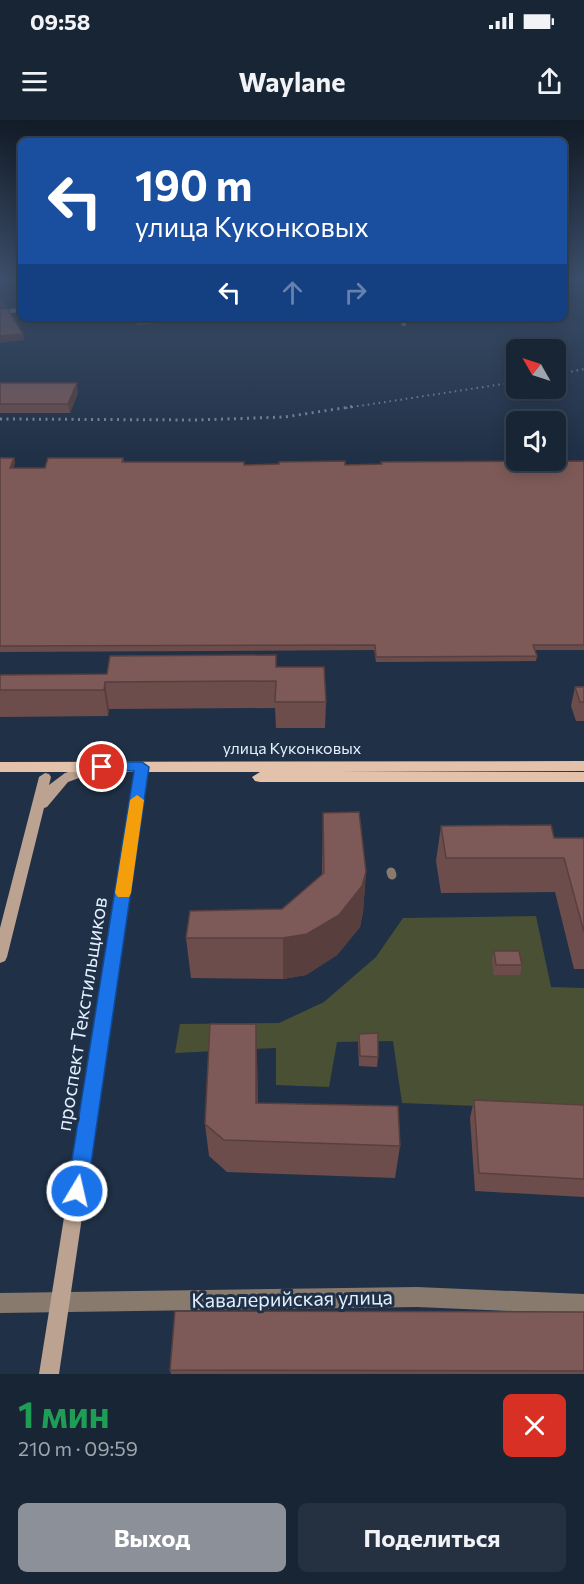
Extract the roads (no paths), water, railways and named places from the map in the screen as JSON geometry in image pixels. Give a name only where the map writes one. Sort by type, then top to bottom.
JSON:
[{"type":"main road","name":"улица Куконковых","points":[[141,772],[584,766]]},
{"type":"main road","name":"улица Куконковых","points":[[0,767],[101,772],[584,777]]},
{"type":"main road","name":"улица Куконковых","points":[[0,777],[68,777],[101,772]]},
{"type":"main road","points":[[0,957],[45,777],[101,772]]},
{"type":"main road","name":"проспект Текстильщиков","points":[[49,1374],[141,772]]},
{"type":"main road","points":[[38,809],[57,782],[68,777]]},
{"type":"street","name":"Кавалерийская улица","points":[[0,1303],[60,1304],[417,1297],[584,1304]]},
{"type":"railway","points":[[566,373],[584,369]]},
{"type":"railway","points":[[346,408],[506,384]]},
{"type":"railway","points":[[0,419],[196,420],[285,417],[356,406]]}]
